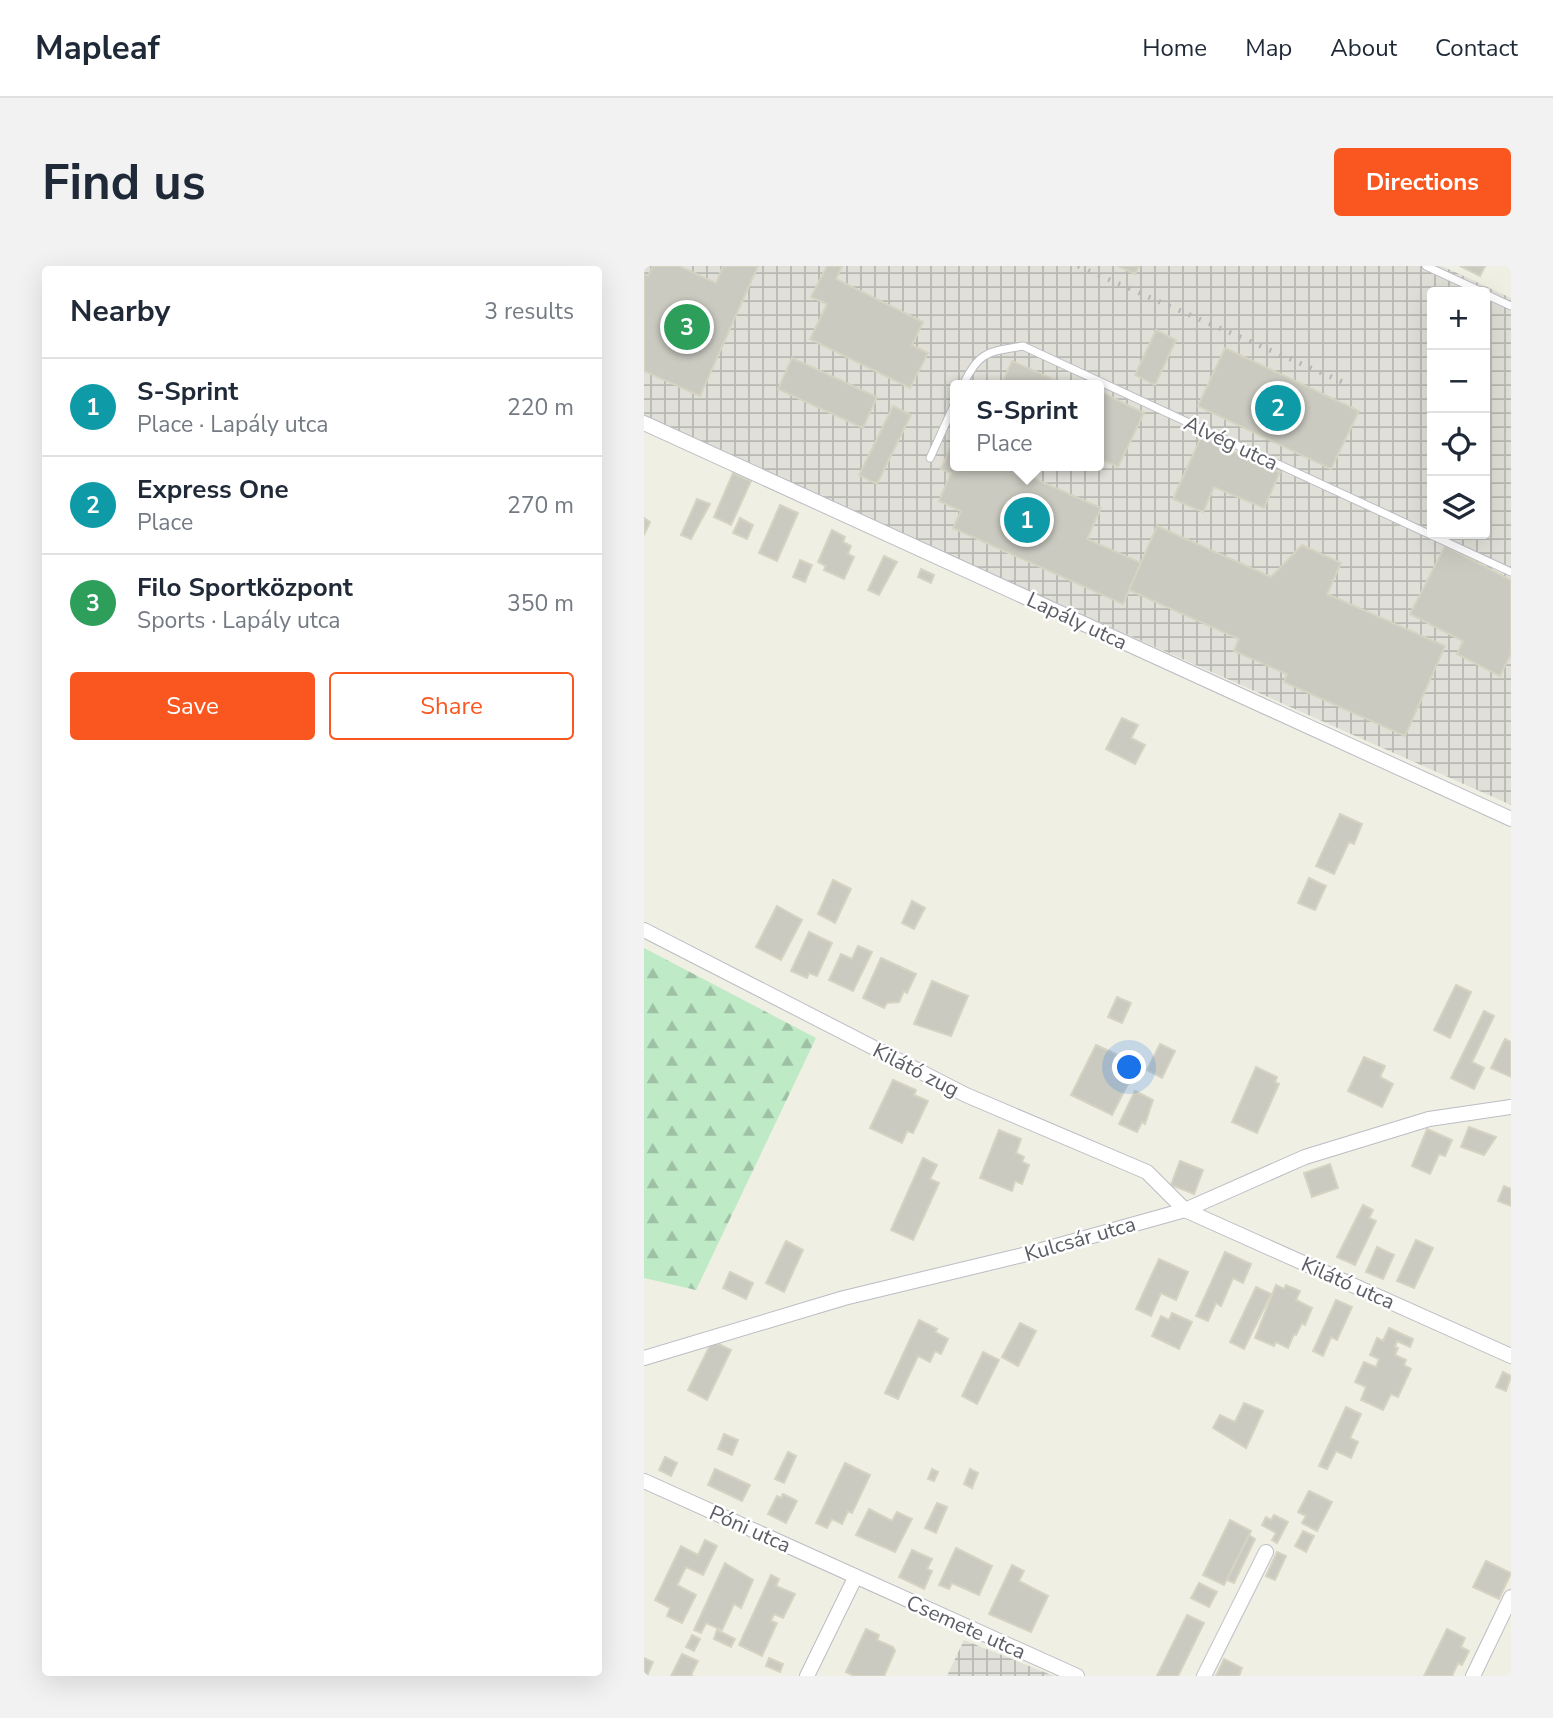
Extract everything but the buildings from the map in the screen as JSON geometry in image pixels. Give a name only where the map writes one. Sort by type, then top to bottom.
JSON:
[{"type":"street","name":"Lapály utca","points":[[644,423],[1511,819]]},
{"type":"street","name":"Kilátó zug","points":[[644,930],[966,1095],[1147,1172],[1185,1210]]},
{"type":"street","name":"Kulcsár utca","points":[[644,1358],[844,1298],[1031,1253],[1185,1210],[1305,1157],[1429,1119],[1511,1107]]},
{"type":"street","name":"Kilátó utca","points":[[1185,1210],[1511,1356]]},
{"type":"street","name":"Póni utca","points":[[644,1481],[855,1578]]},
{"type":"street","points":[[1204,1676],[1266,1552]]},
{"type":"street","points":[[807,1676],[855,1578]]},
{"type":"street","name":"Csemete utca","points":[[855,1578],[1077,1676]]},
{"type":"street","points":[[1473,1676],[1511,1597]]},
{"type":"lane","points":[[1426,266],[1470,287]]},
{"type":"lane","points":[[1490,296],[1511,306]]},
{"type":"lane","name":"Alvég utca","points":[[966,380],[985,352],[1023,346],[1096,380]]},
{"type":"lane","name":"Alvég utca","points":[[1104,384],[1511,572]]},
{"type":"lane","points":[[930,457],[950,414]]},
{"type":"shaded area","points":[[644,266],[1442,266],[1487,287],[1427,287],[1427,539],[1490,539],[1490,288],[1511,298],[1511,805],[644,420]]},
{"type":"shaded area","points":[[964,1640],[1054,1676],[947,1676]]},
{"type":"green space","points":[[644,948],[816,1038],[696,1290],[644,1278]]},
{"type":"railway","points":[[1078,266],[1345,383]]},
{"type":"place","name":"Filo Sportközpont","points":[[687,327]]},
{"type":"place","name":"Express One","points":[[1278,408]]},
{"type":"place","name":"S-Sprint","points":[[1027,520]]}]
